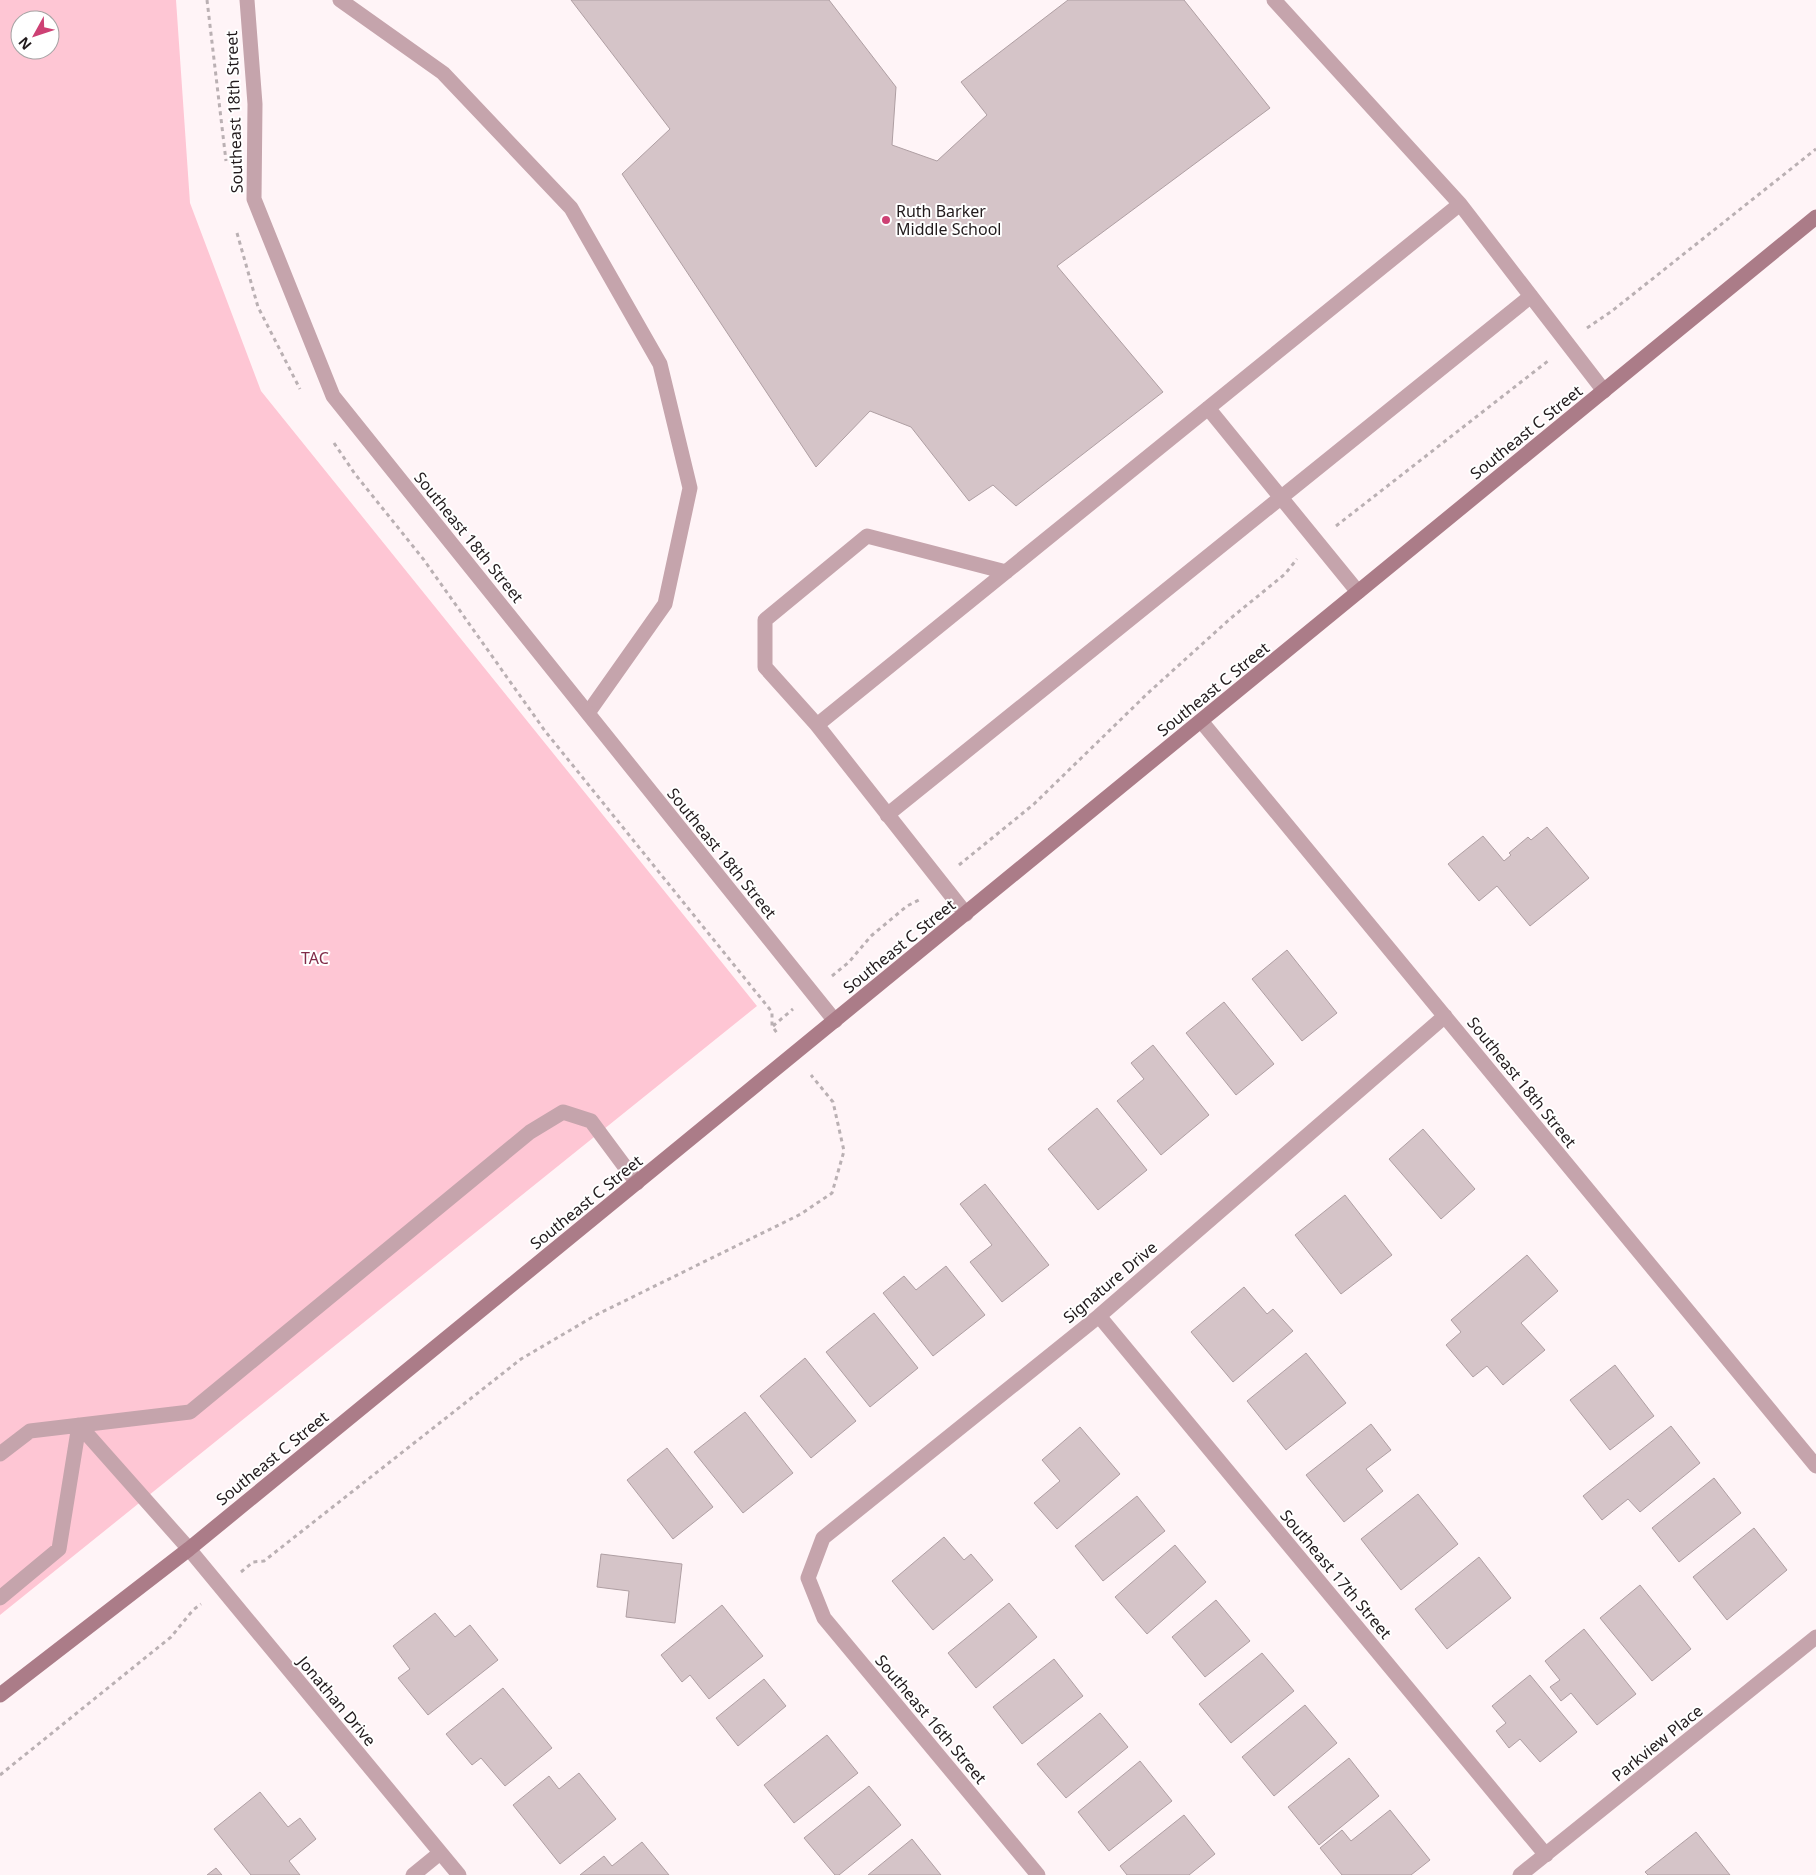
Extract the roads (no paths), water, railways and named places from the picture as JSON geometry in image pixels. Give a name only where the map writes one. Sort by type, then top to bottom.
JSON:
[{"type":"street","name":"Southeast 18th Street","points":[[247,0],[255,104],[254,199],[332,396],[835,1020]]},
{"type":"street","points":[[340,0],[443,73],[572,208],[660,364],[690,488],[665,604],[588,713]]},
{"type":"street","points":[[1274,0],[1460,204],[1604,391]]},
{"type":"street","points":[[817,725],[1460,204]]},
{"type":"street","name":"Southeast C Street","points":[[0,1695],[189,1549],[1816,217]]},
{"type":"street","points":[[888,815],[1531,296]]},
{"type":"street","points":[[1208,408],[1358,592]]},
{"type":"street","points":[[966,914],[817,725],[765,667],[764,620],[867,536],[1006,572]]},
{"type":"street","name":"Southeast 18th Street","points":[[1201,721],[1816,1466]]},
{"type":"street","name":"Signature Drive","points":[[808,1578],[824,1538],[1099,1316],[1445,1016]]},
{"type":"street","points":[[0,1454],[30,1431],[190,1412],[530,1132],[563,1112],[591,1121],[637,1182]]},
{"type":"street","name":"Southeast 17th Street","points":[[1099,1316],[1546,1855]]},
{"type":"street","points":[[0,1598],[59,1549],[79,1425]]},
{"type":"street","name":"Jonathan Drive","points":[[79,1425],[189,1549],[459,1875]]},
{"type":"street","name":"Southeast 16th Street","points":[[808,1578],[824,1618],[1038,1875]]},
{"type":"street","name":"Parkview Place","points":[[1520,1875],[1816,1637]]},
{"type":"street","points":[[413,1875],[440,1853]]},
{"type":"place","name":"Ruth Barker Middle School","points":[[886,220]]},
{"type":"park label","name":"TAC","points":[[315,958]]}]
